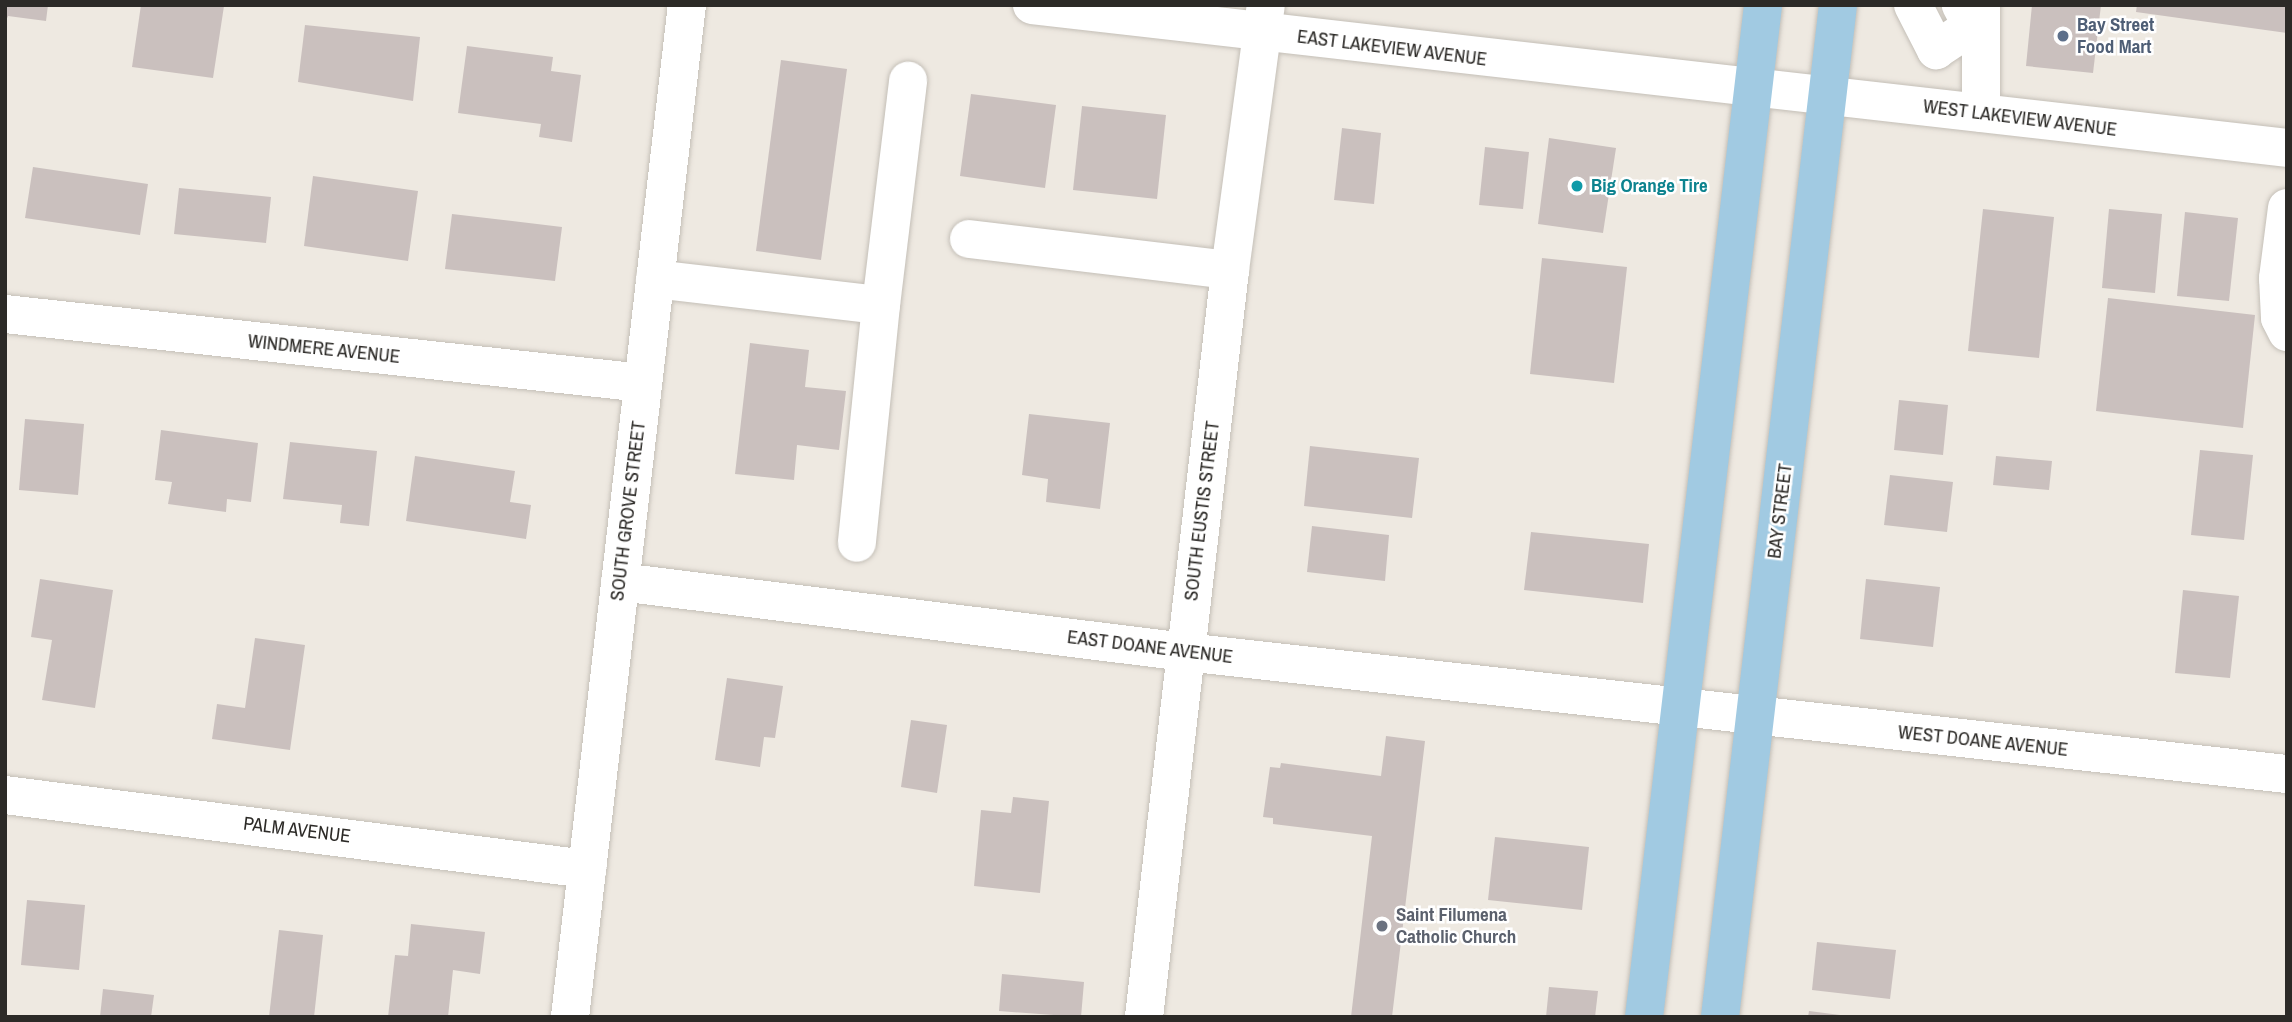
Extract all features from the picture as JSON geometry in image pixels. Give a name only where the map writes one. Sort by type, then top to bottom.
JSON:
[{"type":"main road","points":[[1644,1017],[1763,5]]},
{"type":"main road","name":"BAY STREET","points":[[1720,1017],[1838,5]]},
{"type":"street","name":"SOUTH GROVE STREET","points":[[570,1017],[687,5]]},
{"type":"street","name":"EAST LAKEVIEW AVENUE","points":[[1032,5],[1264,19],[1753,87]]},
{"type":"street","points":[[1913,5],[1936,50],[1956,23],[1981,63]]},
{"type":"street","points":[[1981,5],[1981,113]]},
{"type":"street","name":"SOUTH EUSTIS STREET","points":[[1144,1017],[1230,270],[1264,19]]},
{"type":"street","points":[[857,543],[881,305],[908,82]]},
{"type":"street","name":"WEST LAKEVIEW AVENUE","points":[[1753,87],[2287,148]]},
{"type":"street","points":[[2287,208],[2278,278],[2280,318],[2287,332]]},
{"type":"street","points":[[969,239],[1230,270]]},
{"type":"street","points":[[655,279],[881,305]]},
{"type":"street","name":"WINDMERE AVENUE","points":[[5,314],[643,383]]},
{"type":"street","name":"EAST DOANE AVENUE","points":[[620,582],[1185,652],[1679,707]]},
{"type":"street","name":"WEST DOANE AVENUE","points":[[1679,707],[2287,774]]},
{"type":"street","name":"PALM AVENUE","points":[[5,795],[587,869]]},
{"type":"building","points":[[5,5],[48,5],[46,21],[8,16],[5,23]]},
{"type":"building","points":[[141,5],[224,6],[213,78],[132,67]]},
{"type":"building","name":"Bay Street Food Mart","points":[[2032,5],[2101,5],[2093,73],[2026,66]]},
{"type":"building","points":[[2137,5],[2287,5],[2287,33],[2136,12]]},
{"type":"building","points":[[305,25],[420,37],[413,101],[298,82]]},
{"type":"building","points":[[467,46],[553,57],[551,71],[581,75],[572,142],[539,137],[541,124],[458,113]]},
{"type":"building","points":[[781,60],[847,69],[821,260],[756,251]]},
{"type":"building","points":[[971,94],[1056,105],[1045,188],[960,176]]},
{"type":"building","points":[[1082,106],[1166,115],[1157,199],[1073,190]]},
{"type":"building","points":[[1342,128],[1381,133],[1374,204],[1334,200]]},
{"type":"building","name":"Big Orange Tire","points":[[1549,138],[1616,148],[1603,233],[1538,224]]},
{"type":"building","points":[[1485,147],[1529,152],[1523,209],[1479,205]]},
{"type":"building","points":[[33,167],[148,184],[140,235],[25,218]]},
{"type":"building","points":[[313,176],[418,191],[408,261],[304,246]]},
{"type":"building","points":[[179,188],[271,197],[266,243],[174,234]]},
{"type":"building","points":[[1983,209],[2054,217],[2039,358],[1968,351]]},
{"type":"building","points":[[2109,209],[2162,214],[2155,293],[2102,288]]},
{"type":"building","points":[[2185,212],[2238,218],[2229,301],[2177,296]]},
{"type":"building","points":[[452,214],[562,227],[555,281],[445,269]]},
{"type":"building","points":[[1542,258],[1627,267],[1614,383],[1530,374]]},
{"type":"building","points":[[2108,298],[2255,315],[2243,428],[2096,411]]},
{"type":"building","points":[[750,343],[809,350],[805,387],[846,391],[839,450],[797,445],[794,480],[735,474]]},
{"type":"building","points":[[1899,400],[1948,405],[1943,455],[1894,450]]},
{"type":"building","points":[[1029,414],[1110,423],[1100,509],[1046,502],[1048,479],[1022,475]]},
{"type":"building","points":[[25,419],[84,424],[78,495],[19,490]]},
{"type":"building","points":[[161,430],[258,443],[251,502],[227,499],[226,512],[168,504],[172,482],[155,480]]},
{"type":"building","points":[[290,442],[377,451],[369,526],[340,523],[342,505],[283,499]]},
{"type":"building","points":[[1310,446],[1419,458],[1412,518],[1304,506]]},
{"type":"building","points":[[2200,450],[2253,455],[2244,540],[2191,535]]},
{"type":"building","points":[[415,456],[515,471],[510,502],[531,505],[526,539],[406,521]]},
{"type":"building","points":[[1996,456],[2052,461],[2049,490],[1993,485]]},
{"type":"building","points":[[1890,475],[1953,482],[1947,532],[1884,525]]},
{"type":"building","points":[[1312,526],[1389,535],[1385,581],[1307,572]]},
{"type":"building","points":[[1531,532],[1649,544],[1643,603],[1524,590]]},
{"type":"building","points":[[40,579],[113,590],[95,708],[42,700],[52,640],[31,637]]},
{"type":"building","points":[[1866,579],[1940,587],[1933,647],[1860,639]]},
{"type":"building","points":[[2183,590],[2239,596],[2230,678],[2175,673]]},
{"type":"building","points":[[255,638],[305,645],[290,750],[212,739],[217,704],[245,708]]},
{"type":"building","points":[[727,678],[783,686],[775,738],[764,737],[760,767],[715,760]]},
{"type":"building","points":[[911,720],[947,725],[937,793],[901,787]]},
{"type":"building","name":"Saint Filumena Catholic Church","points":[[1386,736],[1425,741],[1392,1017],[1351,1017],[1372,836],[1273,824],[1273,818],[1263,817],[1270,767],[1280,768],[1281,763],[1381,776]]},
{"type":"building","points":[[1013,797],[1049,801],[1040,893],[974,886],[981,810],[1011,813]]},
{"type":"building","points":[[1495,837],[1589,847],[1582,910],[1488,900]]},
{"type":"building","points":[[27,900],[85,905],[79,970],[21,965]]},
{"type":"building","points":[[411,924],[485,932],[480,974],[453,970],[448,1017],[388,1017],[395,955],[408,956]]},
{"type":"building","points":[[279,930],[323,935],[314,1017],[269,1017]]},
{"type":"building","points":[[1817,942],[1896,950],[1890,999],[1812,990]]},
{"type":"building","points":[[1002,974],[1084,982],[1081,1017],[999,1011]]},
{"type":"building","points":[[1549,987],[1598,991],[1595,1017],[1546,1017]]},
{"type":"building","points":[[103,989],[154,995],[151,1017],[100,1017]]},
{"type":"building","points":[[1809,1011],[1840,1015],[1840,1017],[1808,1017]]},
{"type":"place","name":"Bay Street Food Mart","points":[[2063,36]]},
{"type":"place","name":"Big Orange Tire","points":[[1577,186]]},
{"type":"place","name":"Saint Filumena Catholic Church","points":[[1382,926]]}]
